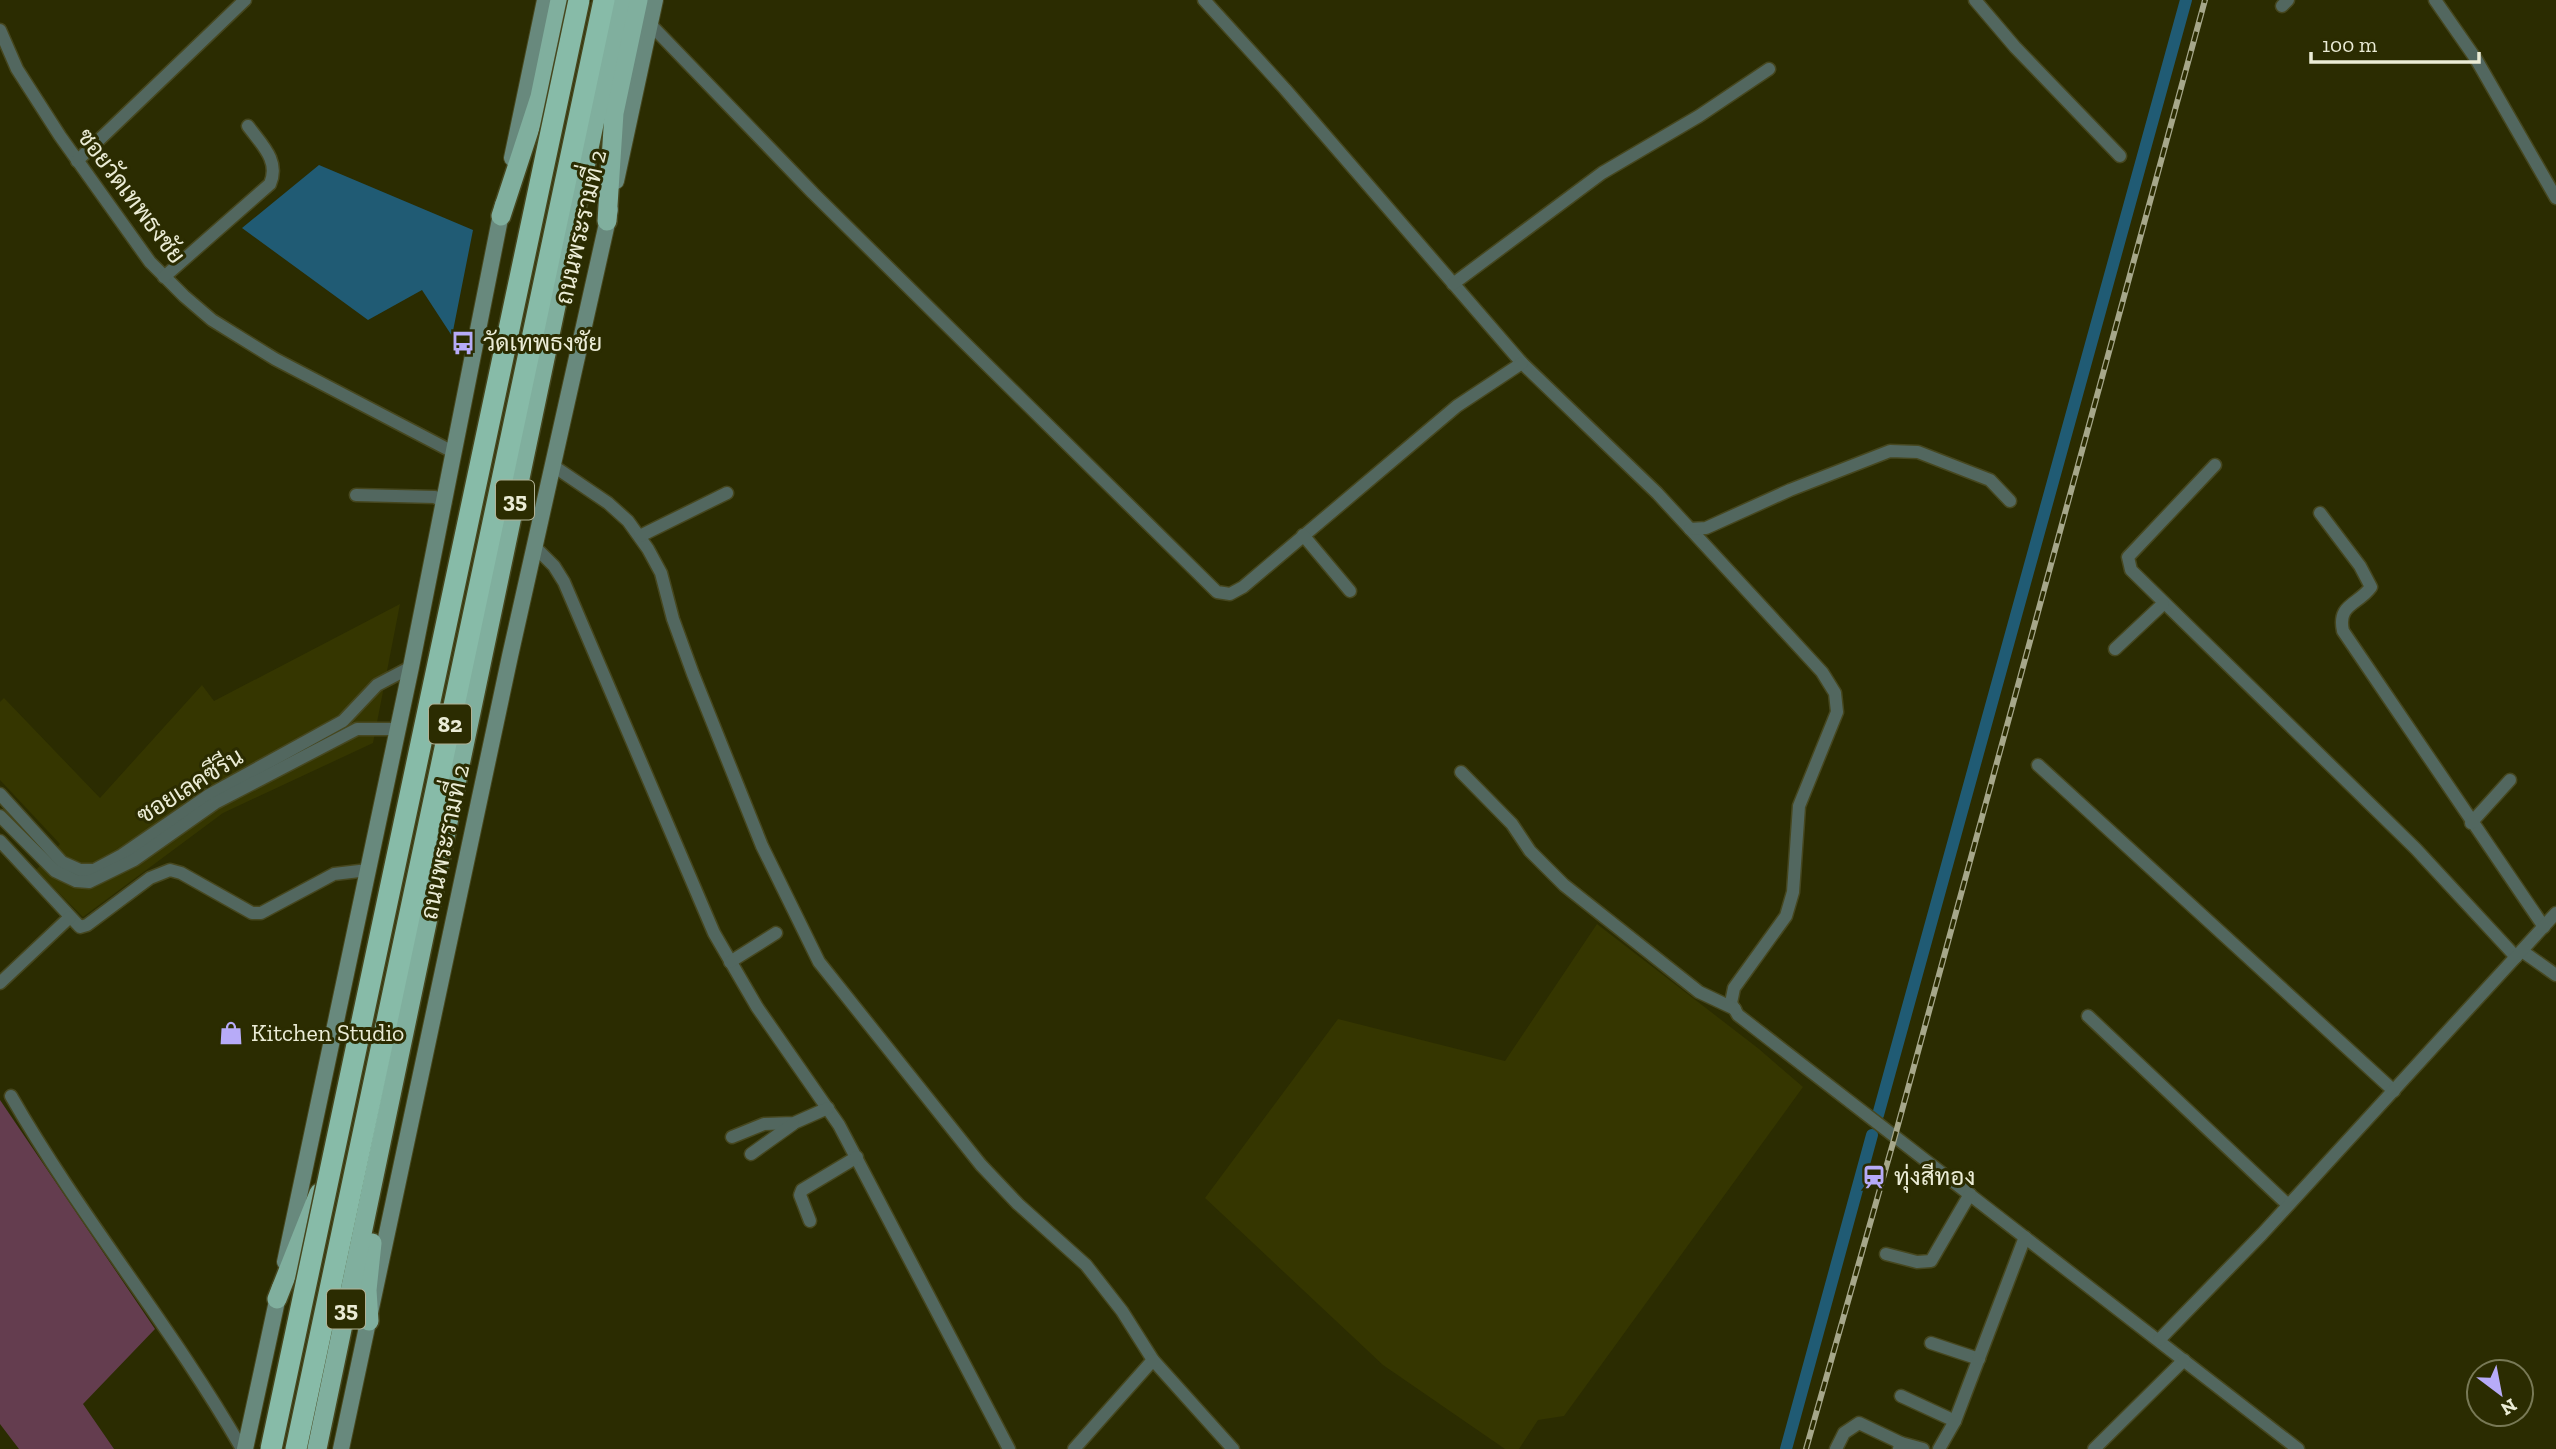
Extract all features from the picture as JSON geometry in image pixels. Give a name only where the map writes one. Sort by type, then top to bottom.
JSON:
[{"type":"highway","points":[[500,216],[540,97],[560,0]]},
{"type":"highway","name":"ถนนพระรามที่ 2","points":[[271,1449],[581,0]]},
{"type":"highway","name":"82","points":[[271,1449],[581,0]]},
{"type":"highway","name":"82","points":[[296,1449],[604,0]]},
{"type":"highway","name":"ถนนพระรามที่ 2","points":[[317,1449],[620,0]]},
{"type":"highway","points":[[607,221],[614,113],[638,0]]},
{"type":"highway","points":[[539,204],[540,97]]},
{"type":"highway","points":[[576,212],[614,113]]},
{"type":"highway","points":[[277,1299],[333,1157]]},
{"type":"highway","points":[[369,1321],[367,1290],[375,1168]]},
{"type":"main road","points":[[244,1449],[411,667],[545,0]]},
{"type":"main road","name":"ถนนพระรามที่ 2","points":[[342,1449],[552,465],[655,0]]},
{"type":"street","points":[[77,161],[245,0]]},
{"type":"street","points":[[1203,0],[1285,89],[1522,363],[1690,529],[1822,672],[1838,702],[1838,712],[1799,806],[1793,892],[1786,915],[1734,988],[1730,996],[1735,1009]]},
{"type":"street","points":[[1975,0],[2015,47],[2120,156]]},
{"type":"street","points":[[2435,0],[2476,59],[2556,198]]},
{"type":"street","points":[[650,24],[813,193],[1217,592],[1230,594],[1243,587],[1457,406],[1522,363]]},
{"type":"street","name":"ซอยวัดเทพธงชัย","points":[[0,30],[17,69],[77,161],[164,277],[200,311],[275,359],[453,452]]},
{"type":"street","points":[[1453,284],[1602,173],[1699,116],[1769,69]]},
{"type":"street","points":[[164,277],[270,184],[274,166],[271,157],[248,126]]},
{"type":"street","points":[[1690,529],[1706,528],[1890,451],[1918,452],[1990,480],[2010,501]]},
{"type":"street","points":[[552,465],[608,503],[640,536],[660,573],[685,652],[762,845],[819,962],[981,1165],[1018,1204],[1086,1265],[1122,1311],[1153,1360],[1233,1449]]},
{"type":"street","points":[[2215,465],[2129,557],[2131,570],[2416,849],[2519,954],[2556,975]]},
{"type":"street","points":[[640,536],[727,493]]},
{"type":"street","points":[[356,495],[435,497],[445,503]]},
{"type":"street","points":[[2320,513],[2360,566],[2371,587],[2344,608],[2341,614],[2343,631],[2544,927]]},
{"type":"street","points":[[1303,535],[1350,591]]},
{"type":"street","points":[[535,547],[554,566],[564,582],[700,905],[757,1007],[828,1108],[857,1157],[1009,1449]]},
{"type":"street","points":[[2115,649],[2164,604]]},
{"type":"street","name":"ซอยเลคซีรีน","points":[[0,816],[43,852],[71,867],[94,870],[343,721],[377,685],[411,667]]},
{"type":"street","name":"ซอยเลคซีรีน","points":[[212,799],[357,729],[398,729]]},
{"type":"street","points":[[2038,765],[2394,1091]]},
{"type":"street","points":[[1461,772],[1512,824],[1530,851],[1564,885],[1699,992],[1735,1009],[2298,1449]]},
{"type":"street","points":[[2471,823],[2510,780]]},
{"type":"street","name":"ซอยเลคซีรีน","points":[[0,794],[43,852]]},
{"type":"street","points":[[0,841],[80,927],[87,926],[150,878],[170,870],[181,873],[252,913],[261,913],[334,874],[368,870]]},
{"type":"street","points":[[2159,1340],[2288,1205],[2556,914]]},
{"type":"street","points":[[0,984],[70,917]]},
{"type":"street","points":[[730,962],[776,933]]},
{"type":"street","points":[[2088,1016],[2288,1205]]},
{"type":"street","points":[[11,1096],[48,1160],[117,1256],[244,1449]]},
{"type":"street","points":[[751,1154],[794,1123],[828,1108]]},
{"type":"street","points":[[732,1138],[764,1124],[794,1123]]},
{"type":"street","points":[[810,1221],[800,1195],[802,1190],[857,1157]]},
{"type":"street","points":[[1886,1254],[1917,1262],[1931,1261],[1970,1194]]},
{"type":"street","points":[[1939,1449],[1955,1421],[2025,1237]]},
{"type":"street","points":[[1931,1343],[1979,1359]]},
{"type":"street","points":[[1074,1449],[1153,1360]]},
{"type":"street","points":[[2094,1449],[2184,1360]]},
{"type":"street","points":[[1901,1396],[1955,1421]]},
{"type":"street","points":[[1836,1449],[1844,1433],[1859,1423],[1900,1446],[1923,1449]]},
{"type":"shaded area","points":[[400,604],[373,743],[223,813],[83,917],[36,870],[60,844],[0,780],[0,702],[4,698],[100,798],[202,685],[214,701]]},
{"type":"shaded area","points":[[1597,924],[1759,1049],[1803,1087],[1564,1416],[1538,1420],[1519,1449],[1505,1449],[1383,1365],[1205,1198],[1338,1019],[1505,1061]]},
{"type":"shaded area","points":[[0,1100],[155,1329],[83,1404],[114,1449],[19,1449],[0,1424]]},
{"type":"water","points":[[319,165],[473,230],[452,336],[422,290],[368,320],[242,228]]},
{"type":"waterway","points":[[1878,1115],[2186,0]]},
{"type":"waterway","points":[[1786,1449],[1872,1135]]},
{"type":"railway","points":[[1806,1449],[1895,1136],[2205,0]]},
{"type":"place","name":"วัดเทพธงชัย","points":[[463,343]]},
{"type":"place","name":"Kitchen Studio","points":[[231,1033]]},
{"type":"place","name":"ทุ่งสีทอง","points":[[1874,1177]]}]
